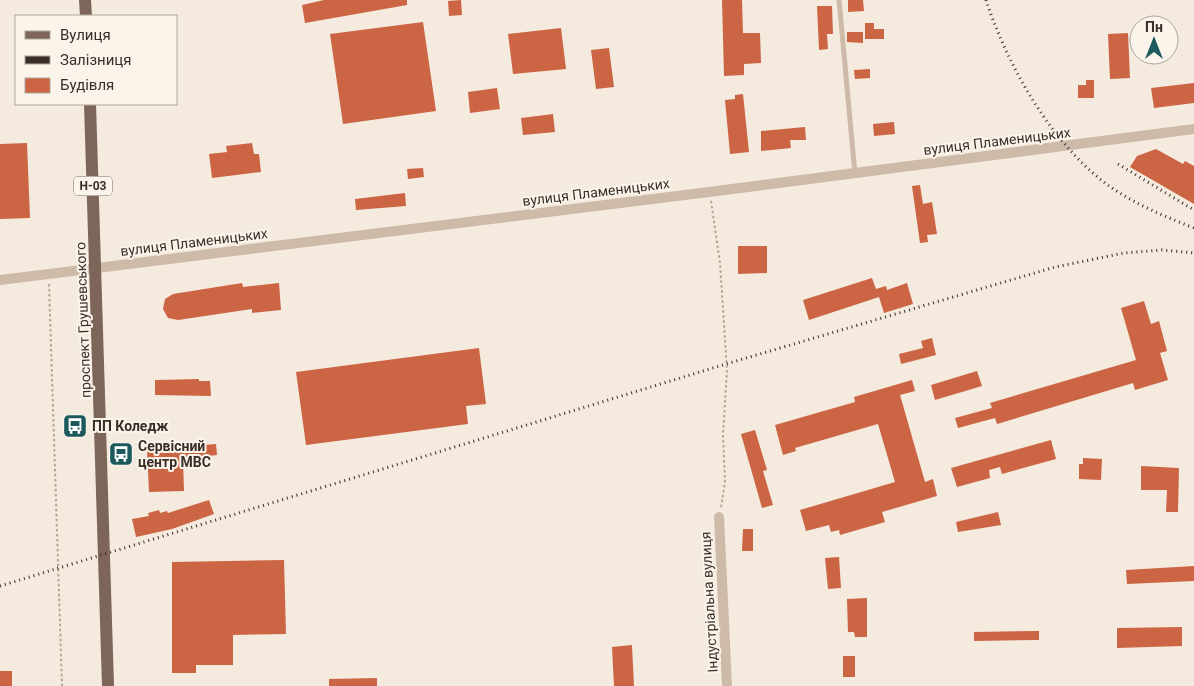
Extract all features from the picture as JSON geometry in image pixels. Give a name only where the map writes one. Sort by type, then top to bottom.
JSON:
[{"type":"main road","points":[[85,0],[86,15]]},
{"type":"main road","name":"проспект Грушевського","points":[[90,105],[108,686]]},
{"type":"street","name":"вулиця Пламеницьких","points":[[0,280],[855,174],[1194,129]]},
{"type":"street","name":"Індустріальна вулиця","points":[[719,517],[727,686]]},
{"type":"lane","points":[[838,0],[855,174]]},
{"type":"path","points":[[709,192],[720,263],[727,370],[723,435],[726,480],[719,517]]},
{"type":"path","points":[[49,274],[62,686]]},
{"type":"building","points":[[324,0],[407,0],[407,5],[305,23],[302,5]]},
{"type":"building","points":[[461,0],[462,15],[449,16],[448,1]]},
{"type":"building","points":[[722,0],[742,0],[743,33],[760,33],[761,63],[744,64],[744,75],[724,76]]},
{"type":"building","points":[[848,0],[863,0],[864,11],[848,12]]},
{"type":"building","points":[[817,6],[832,6],[833,34],[827,34],[828,49],[819,50]]},
{"type":"building","points":[[423,22],[436,111],[343,124],[330,34]]},
{"type":"building","points":[[865,23],[874,23],[874,29],[884,29],[884,39],[865,39]]},
{"type":"building","points":[[561,28],[566,69],[513,74],[508,34]]},
{"type":"building","points":[[847,32],[863,32],[863,43],[847,42]]},
{"type":"building","points":[[1128,33],[1130,78],[1110,79],[1108,34]]},
{"type":"building","points":[[609,48],[614,87],[596,89],[591,50]]},
{"type":"building","points":[[870,69],[870,78],[855,79],[854,70]]},
{"type":"building","points":[[1086,80],[1094,80],[1094,98],[1078,98],[1078,85],[1086,85]]},
{"type":"building","points":[[1194,83],[1194,103],[1154,108],[1151,88]]},
{"type":"building","points":[[497,88],[500,109],[470,113],[468,92]]},
{"type":"building","points":[[743,94],[749,152],[730,154],[725,100],[735,99],[735,95]]},
{"type":"building","points":[[553,114],[555,132],[523,135],[521,118]]},
{"type":"building","points":[[894,122],[895,134],[874,136],[873,124]]},
{"type":"building","points":[[805,127],[806,140],[790,140],[791,148],[761,151],[761,131]]},
{"type":"building","points":[[27,143],[30,218],[0,219],[0,144]]},
{"type":"building","points":[[252,143],[254,154],[259,154],[261,172],[212,178],[209,154],[227,152],[226,146]]},
{"type":"building","points":[[1156,149],[1183,164],[1185,161],[1194,166],[1194,204],[1130,167],[1137,156]]},
{"type":"building","points":[[423,168],[424,177],[408,179],[407,169]]},
{"type":"building","points":[[920,185],[923,204],[932,202],[937,234],[927,235],[928,242],[920,243],[912,186]]},
{"type":"building","points":[[405,193],[406,206],[356,210],[355,199]]},
{"type":"building","points":[[738,246],[767,246],[767,273],[738,274]]},
{"type":"building","points":[[872,278],[876,289],[886,286],[887,290],[907,283],[913,304],[884,313],[879,297],[809,320],[803,300]]},
{"type":"building","points":[[242,283],[243,287],[279,283],[281,310],[252,313],[252,309],[178,320],[168,318],[163,309],[165,299],[173,294]]},
{"type":"building","points":[[1144,301],[1151,324],[1159,321],[1167,351],[1160,353],[1168,380],[1135,390],[1133,383],[997,424],[995,418],[958,428],[955,418],[992,408],[990,403],[1136,360],[1121,308]]},
{"type":"building","points":[[932,338],[936,355],[901,364],[899,354],[923,348],[921,341]]},
{"type":"building","points":[[479,348],[486,404],[466,406],[468,424],[306,445],[296,372]]},
{"type":"building","points":[[977,371],[982,386],[935,400],[931,385]]},
{"type":"building","points":[[199,379],[199,381],[210,381],[211,396],[155,395],[155,380]]},
{"type":"building","points":[[912,380],[915,391],[900,395],[925,482],[933,479],[937,496],[882,512],[885,522],[840,535],[839,530],[831,532],[829,525],[806,531],[800,510],[895,482],[878,424],[795,448],[796,451],[783,455],[775,425],[855,402],[854,397]]},
{"type":"building","points":[[755,430],[767,470],[763,471],[773,505],[762,508],[741,434]]},
{"type":"building","points":[[1051,440],[1056,459],[1002,474],[1000,467],[989,470],[990,478],[957,487],[951,468]]},
{"type":"building","points":[[216,444],[217,455],[183,459],[184,491],[149,492],[147,449]]},
{"type":"building","points":[[1083,458],[1102,459],[1101,480],[1079,479],[1079,464],[1083,464]]},
{"type":"building","points":[[1141,466],[1179,468],[1178,512],[1166,512],[1167,490],[1141,490]]},
{"type":"building","points":[[209,500],[214,514],[172,529],[136,537],[132,519],[149,516],[148,513],[159,510],[160,513],[167,511],[168,513]]},
{"type":"building","points":[[998,512],[1001,525],[958,532],[956,522]]},
{"type":"building","points":[[743,529],[753,529],[753,551],[742,551]]},
{"type":"building","points":[[839,557],[841,588],[828,589],[825,558]]},
{"type":"building","points":[[284,560],[286,634],[233,635],[233,665],[196,665],[196,673],[172,673],[172,562]]},
{"type":"building","points":[[1194,566],[1194,581],[1127,584],[1126,570]]},
{"type":"building","points":[[867,598],[867,637],[855,637],[854,632],[848,632],[847,599]]},
{"type":"building","points":[[1182,627],[1182,646],[1117,648],[1117,628]]},
{"type":"building","points":[[1039,631],[1039,640],[974,641],[974,632]]},
{"type":"building","points":[[632,645],[634,686],[614,686],[612,647]]},
{"type":"building","points":[[843,656],[855,656],[855,677],[843,677]]},
{"type":"building","points":[[0,671],[12,671],[12,686],[0,686]]},
{"type":"building","points":[[377,678],[377,686],[329,686],[329,679]]},
{"type":"railway","points":[[986,0],[995,26],[1020,78],[1035,104],[1071,151],[1091,171],[1131,200],[1194,228]]},
{"type":"railway","points":[[1118,164],[1194,210]]},
{"type":"railway","points":[[0,586],[726,364],[1055,267],[1124,253],[1162,250],[1194,253]]},
{"type":"place","name":"ПП Коледж","points":[[75,426]]},
{"type":"place","name":"Сервісний центр МВС","points":[[121,454]]}]
